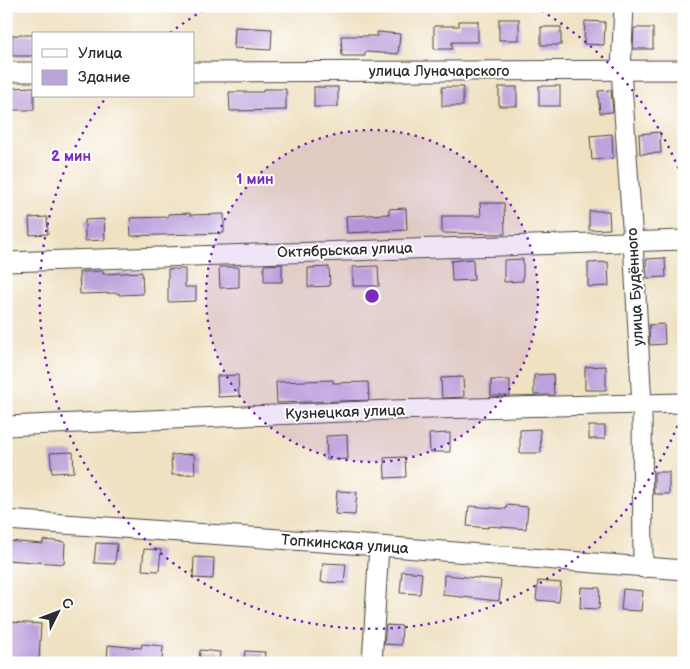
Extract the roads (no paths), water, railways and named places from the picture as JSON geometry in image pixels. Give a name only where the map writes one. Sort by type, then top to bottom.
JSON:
[{"type":"street","name":"улица Будённого","points":[[624,6],[621,70],[642,405],[643,568]]},
{"type":"street","name":"улица Луначарского","points":[[195,72],[684,70]]},
{"type":"street","points":[[6,72],[32,72]]},
{"type":"street","name":"Октябрьская улица","points":[[6,262],[684,240]]},
{"type":"street","name":"Кузнецкая улица","points":[[6,426],[391,410],[684,403]]},
{"type":"street","name":"Топкинская улица","points":[[6,520],[379,546],[684,570]]},
{"type":"street","points":[[372,663],[379,546]]}]
